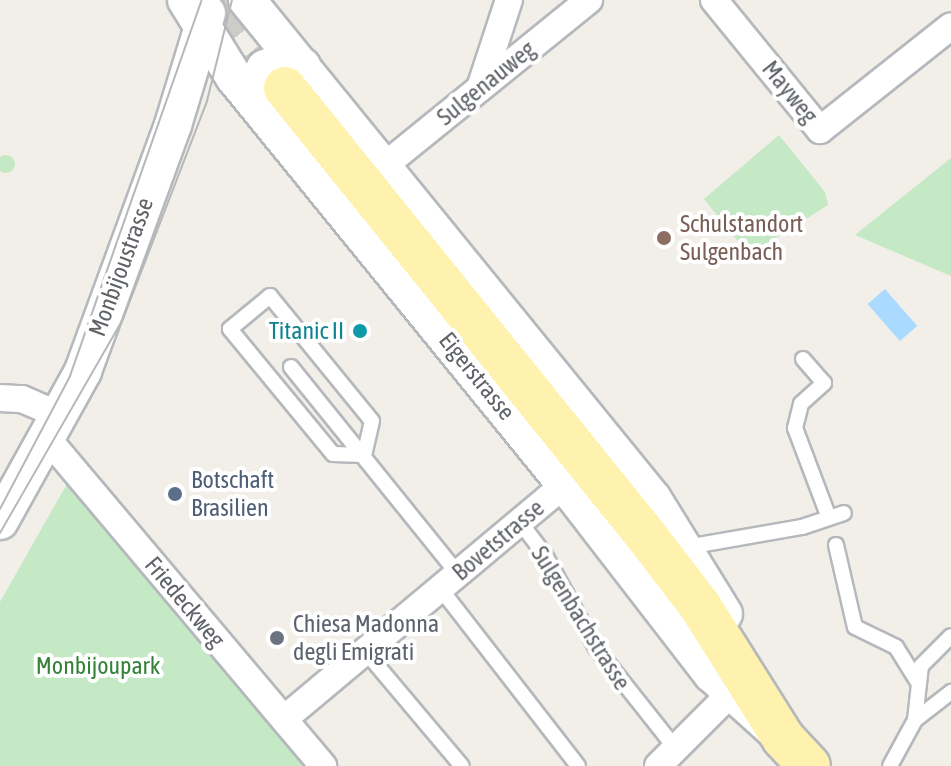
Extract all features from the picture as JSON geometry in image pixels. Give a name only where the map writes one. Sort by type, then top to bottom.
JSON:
[{"type":"main road","name":"Eigerstrasse","points":[[247,0],[281,86],[565,484],[729,695],[796,752]]},
{"type":"main road","name":"Eigerstrasse","points":[[200,9],[225,66],[281,86],[384,166],[653,499],[686,547],[766,685],[796,752]]},
{"type":"main road","name":"Monbijoustrasse","points":[[0,521],[83,371],[173,125],[200,9]]},
{"type":"main road","name":"Eigerstrasse","points":[[281,86],[700,606],[796,752]]},
{"type":"street","points":[[480,88],[509,0]]},
{"type":"street","name":"Sulgenauweg","points":[[384,166],[589,0]]},
{"type":"street","name":"Mayweg","points":[[714,0],[820,130],[951,26]]},
{"type":"street","points":[[0,398],[22,399],[53,426]]},
{"type":"street","name":"Friedeckweg","points":[[53,426],[323,766]]},
{"type":"street","name":"Bovetstrasse","points":[[284,719],[565,484]]},
{"type":"street","name":"Sulgenbachstrasse","points":[[667,757],[729,695]]},
{"type":"lane","points":[[270,296],[372,421],[364,455],[333,454],[230,329],[270,296]]},
{"type":"lane","points":[[803,359],[824,383],[801,404],[795,428],[829,518]]},
{"type":"lane","points":[[291,367],[364,455],[578,766]]},
{"type":"lane","points":[[686,547],[844,513]]},
{"type":"lane","name":"Sulgenbachstrasse","points":[[520,522],[545,555],[603,659],[667,757]]},
{"type":"lane","points":[[836,545],[855,627],[896,647],[917,681]]},
{"type":"lane","points":[[915,720],[917,681],[925,657],[951,636]]},
{"type":"lane","points":[[365,651],[462,766]]},
{"type":"lane","points":[[890,766],[915,720],[951,692]]},
{"type":"green space","points":[[779,135],[825,192],[828,205],[749,255],[704,199]]},
{"type":"green space","points":[[6,155],[15,164],[6,173],[-3,164]]},
{"type":"green space","points":[[951,158],[951,276],[855,235]]},
{"type":"green space","name":"Monbijoupark","points":[[68,482],[310,766],[0,766],[0,602]]},
{"type":"water","points":[[885,289],[917,326],[900,341],[868,304]]},
{"type":"tunnel","points":[[215,0],[285,88]]},
{"type":"tram line","points":[[0,509],[70,376],[202,0]]},
{"type":"tram line","points":[[0,533],[123,319],[207,101],[232,0]]},
{"type":"place","name":"Schulstandort Sulgenbach","points":[[664,238]]},
{"type":"place","name":"Titanic II","points":[[360,331]]},
{"type":"place","name":"Botschaft Brasilien","points":[[175,494]]},
{"type":"place","name":"Chiesa Madonna degli Emigrati","points":[[277,638]]}]
